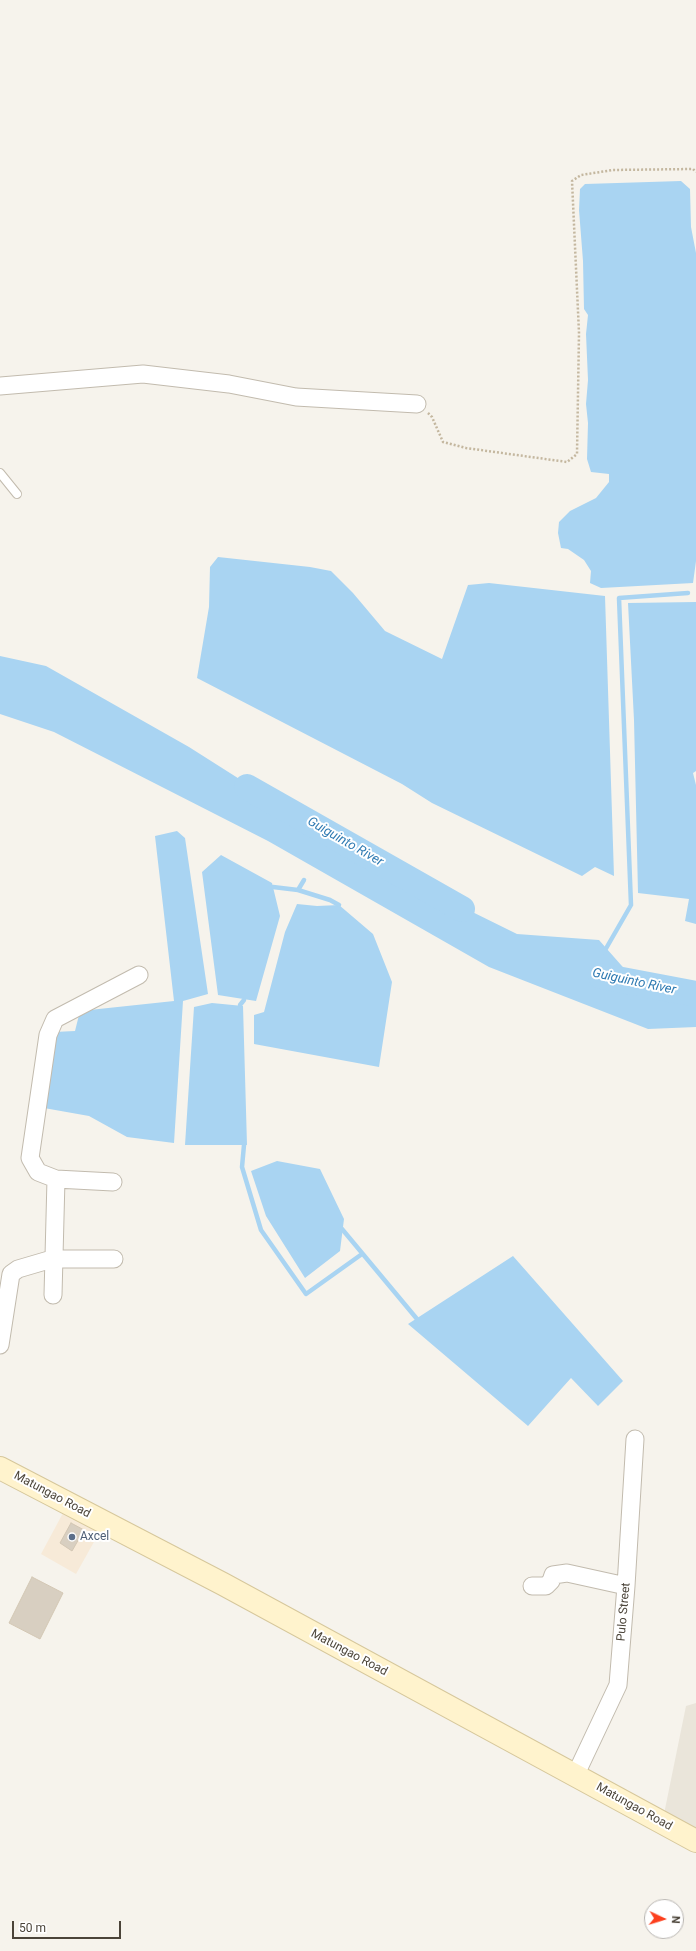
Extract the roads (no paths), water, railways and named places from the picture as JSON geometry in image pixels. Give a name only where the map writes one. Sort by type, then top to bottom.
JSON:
[{"type":"main road","name":"Matungao Road","points":[[0,1468],[223,1584],[696,1841]]},
{"type":"street","points":[[0,386],[143,374],[229,384],[296,397],[417,404]]},
{"type":"street","points":[[113,1182],[56,1179],[38,1172],[30,1158],[48,1035],[55,1019],[139,975]]},
{"type":"street","points":[[53,1295],[52,1259],[56,1179]]},
{"type":"street","points":[[0,1345],[11,1274],[18,1268],[52,1259],[114,1259]]},
{"type":"street","name":"Pulo Street","points":[[575,1776],[618,1685],[635,1439]]},
{"type":"street","points":[[532,1586],[546,1586],[551,1582],[553,1575],[567,1573],[626,1586]]},
{"type":"lane","points":[[0,473],[17,494]]},
{"type":"water","points":[[681,181],[690,189],[691,227],[696,253],[696,561],[693,583],[601,588],[590,583],[591,571],[584,560],[568,549],[561,548],[558,533],[559,522],[570,511],[596,498],[609,482],[609,474],[591,472],[587,459],[588,423],[586,404],[588,380],[586,334],[588,315],[584,309],[583,261],[579,210],[580,189],[585,184]]},
{"type":"water","points":[[218,557],[310,567],[331,571],[353,593],[385,631],[442,659],[468,585],[489,583],[605,596],[614,876],[595,867],[582,876],[432,803],[402,784],[197,678],[209,607],[210,567]]},
{"type":"water","points":[[696,602],[696,771],[693,773],[696,785],[696,924],[685,921],[689,899],[638,893],[634,720],[628,603]]},
{"type":"water","points":[[0,656],[46,666],[189,747],[367,860],[517,934],[599,940],[644,991],[696,990],[696,1027],[648,1029],[489,967],[268,841],[54,732],[0,714]]},
{"type":"water","points":[[177,831],[185,838],[208,994],[183,1001],[174,1143],[127,1137],[89,1116],[44,1108],[54,1032],[75,1031],[80,1011],[174,1001],[155,836]]},
{"type":"water","points":[[221,855],[272,883],[280,916],[256,1001],[218,995],[202,872]]},
{"type":"water","points":[[297,904],[317,906],[339,905],[373,934],[392,982],[379,1067],[254,1044],[254,1015],[264,1012],[285,932]]},
{"type":"water","points":[[212,1003],[243,1006],[247,1145],[185,1145],[194,1007]]},
{"type":"water","points":[[277,1161],[320,1169],[344,1219],[340,1251],[305,1278],[266,1216],[251,1171]]},
{"type":"water","points":[[513,1256],[623,1381],[598,1406],[571,1378],[528,1426],[408,1324]]},
{"type":"waterway","points":[[604,952],[631,905],[619,598],[688,593]]},
{"type":"waterway","name":"Guiguinto River","points":[[247,787],[462,909]]},
{"type":"waterway","points":[[298,890],[304,880]]},
{"type":"waterway","points":[[273,887],[298,890],[330,900],[339,905]]},
{"type":"waterway","name":"Guiguinto River","points":[[601,976],[696,994]]},
{"type":"waterway","points":[[240,1005],[244,1000]]},
{"type":"waterway","points":[[244,1145],[242,1167],[261,1230],[306,1294],[362,1254]]},
{"type":"waterway","points":[[342,1229],[417,1319]]},
{"type":"place","name":"Axcel","points":[[72,1537]]}]
